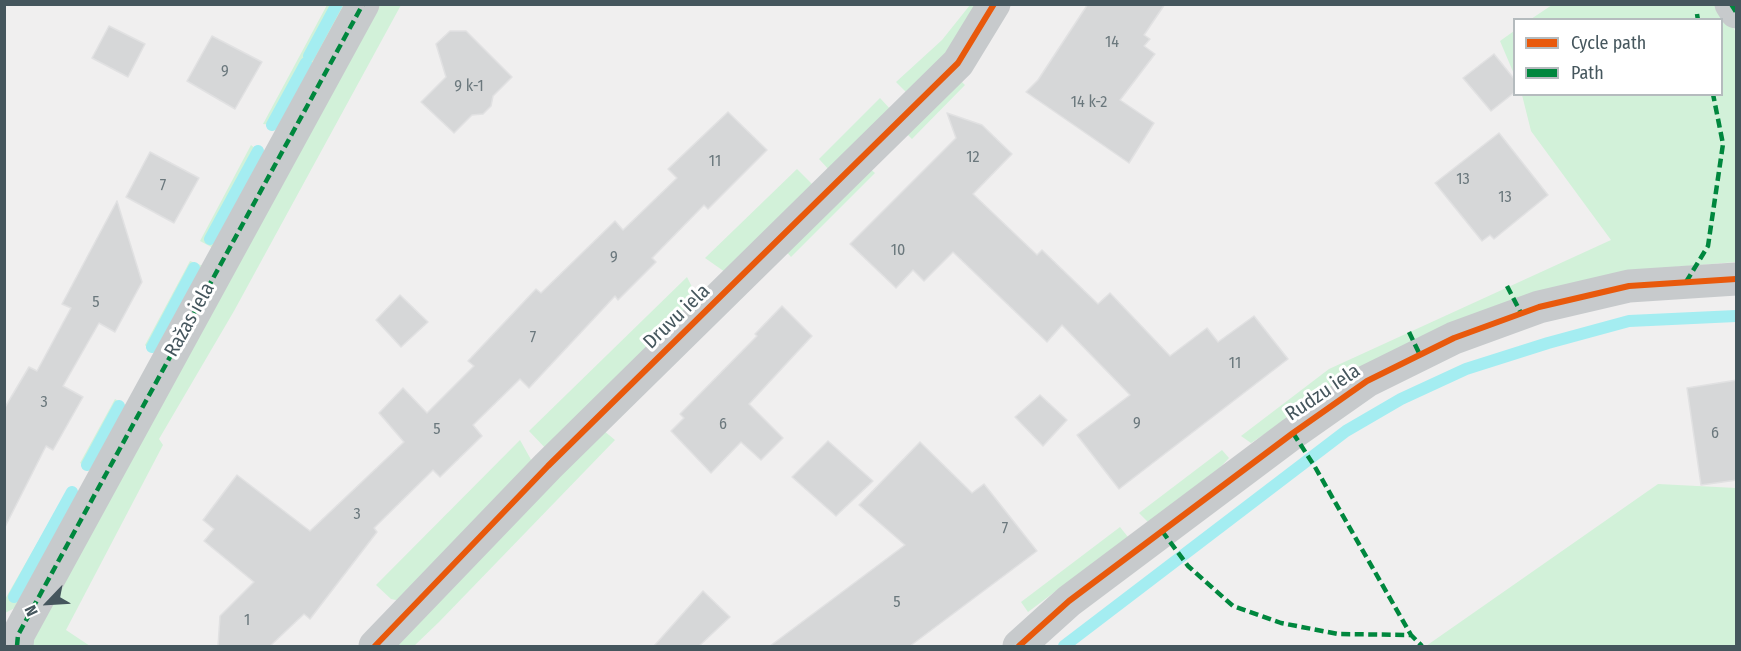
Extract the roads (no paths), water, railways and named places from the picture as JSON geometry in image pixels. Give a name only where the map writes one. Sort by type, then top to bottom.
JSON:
[{"type":"street","name":"Ražas iela","points":[[18,641],[363,4]]},
{"type":"street","name":"Druvu iela","points":[[375,646],[548,466],[958,63],[972,45],[994,4]]},
{"type":"street","points":[[1731,4],[1737,12]]},
{"type":"street","name":"Rudzu iela","points":[[1019,646],[1069,601],[1293,433],[1368,381],[1454,338],[1539,307],[1629,286],[1737,279]]},
{"type":"waterway","points":[[309,56],[337,4]]},
{"type":"waterway","points":[[272,125],[306,63]]},
{"type":"waterway","points":[[210,239],[258,151]]},
{"type":"waterway","points":[[152,347],[194,268]]},
{"type":"waterway","points":[[1064,646],[1346,431],[1401,399],[1466,369],[1629,321],[1736,316]]},
{"type":"waterway","points":[[87,465],[119,406]]},
{"type":"waterway","points":[[14,597],[72,492]]}]
